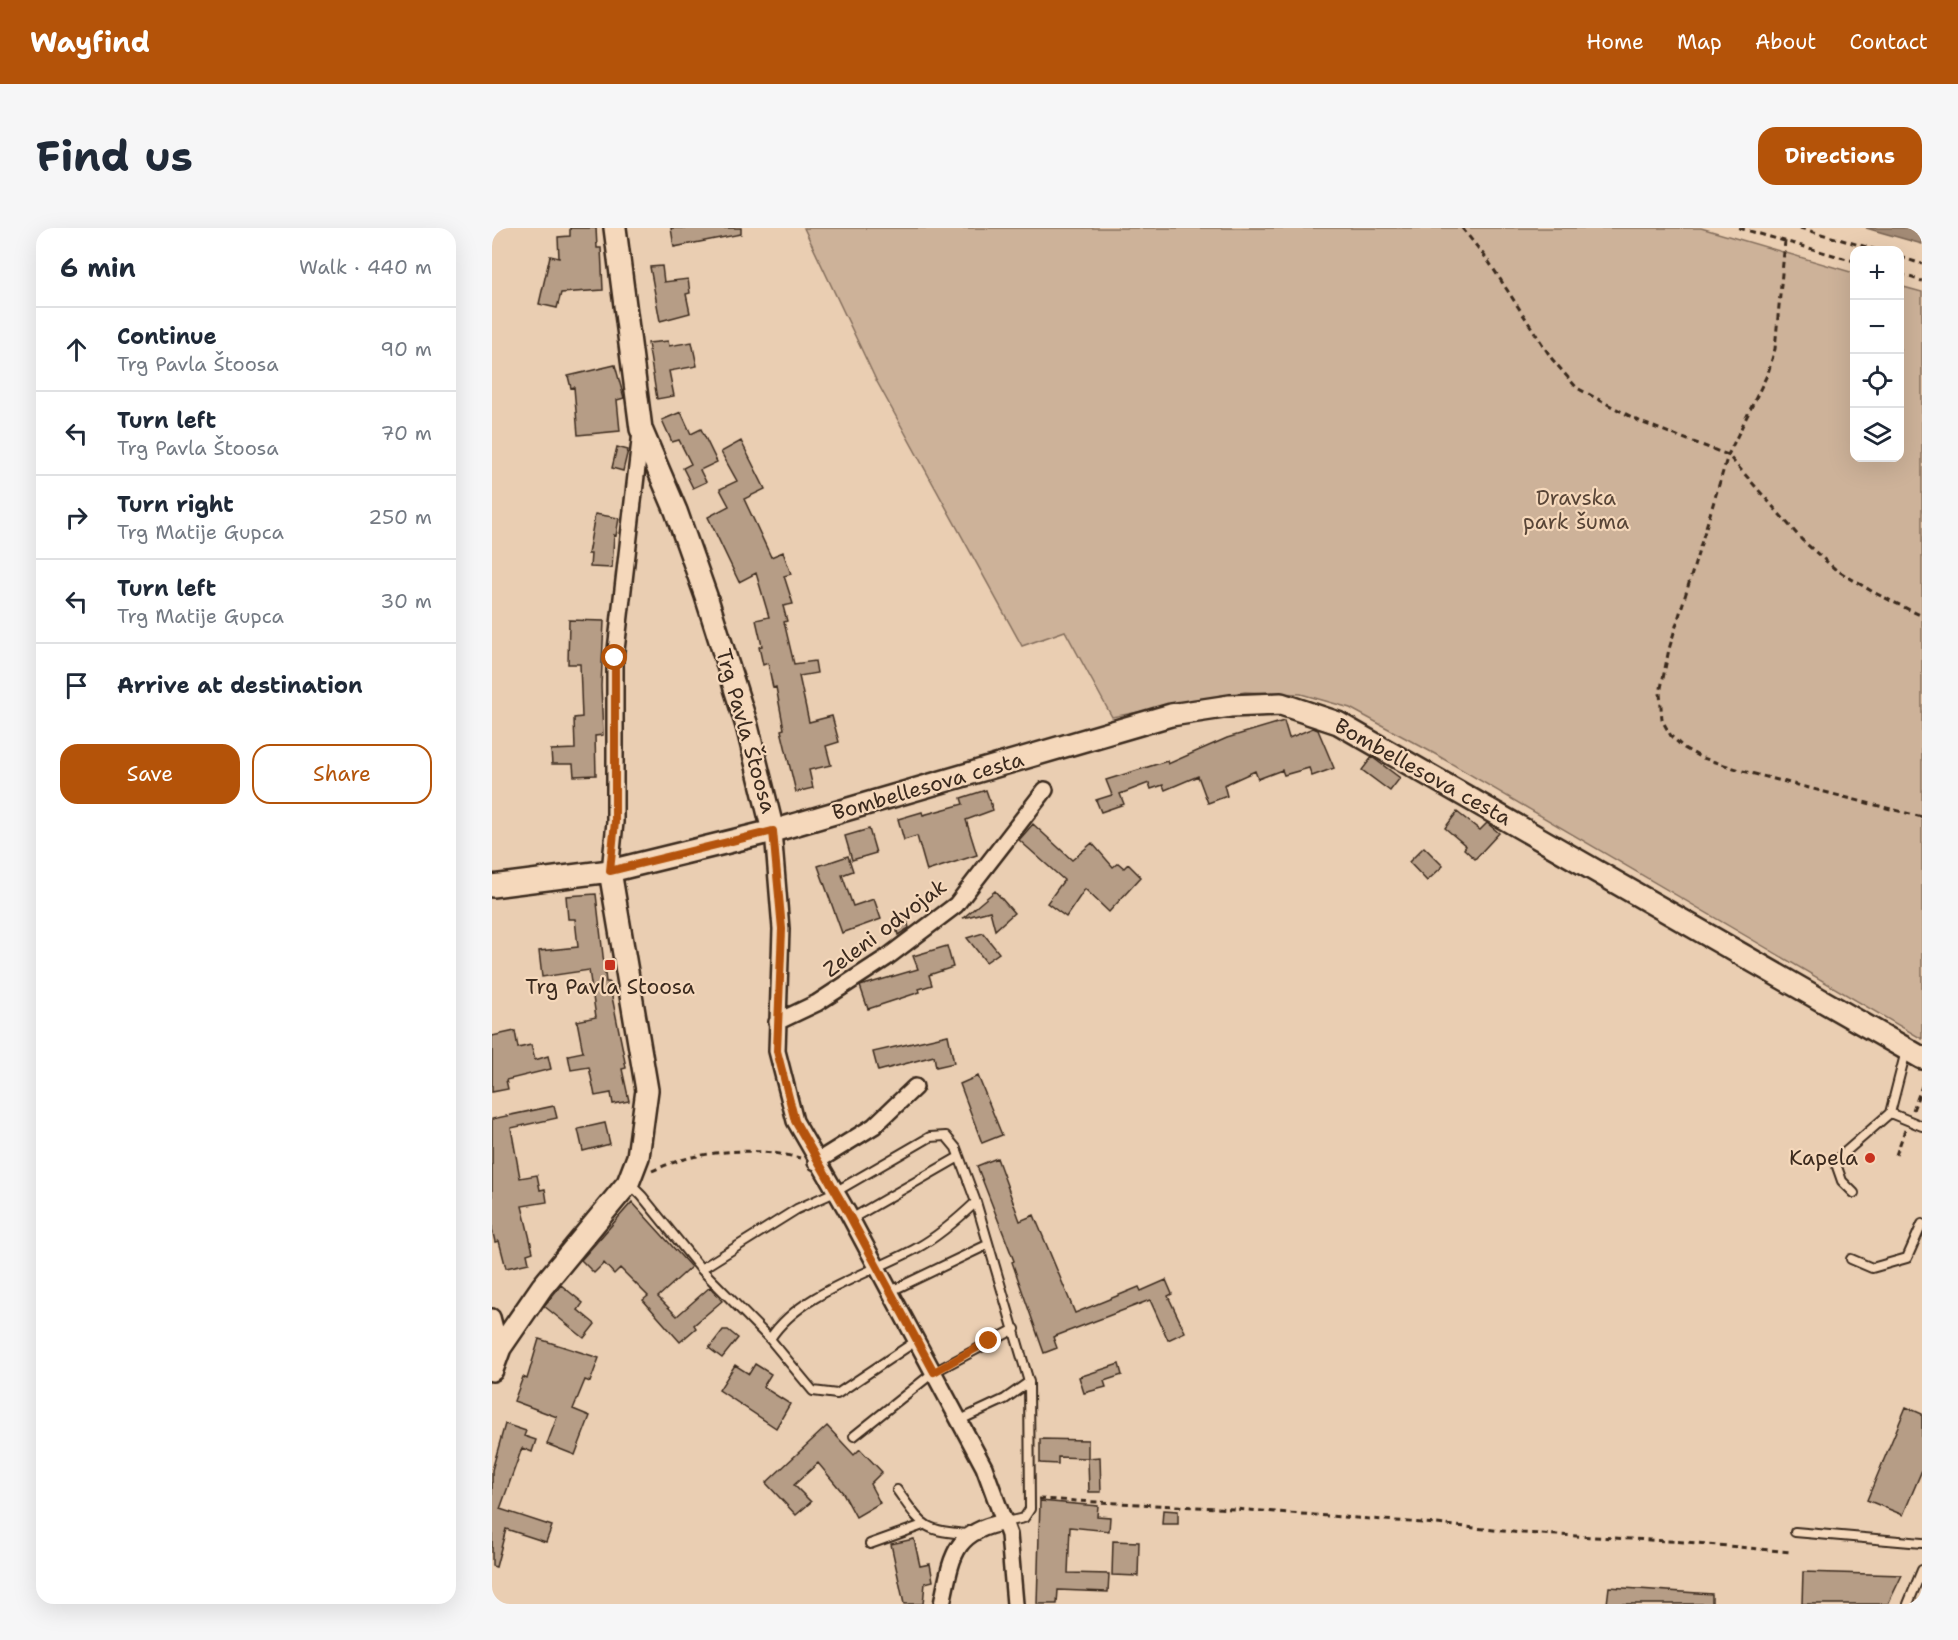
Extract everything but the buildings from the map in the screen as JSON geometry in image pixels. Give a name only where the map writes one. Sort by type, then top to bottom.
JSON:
[{"type":"street","name":"Trg Pavla Štoosa","points":[[615,228],[641,429],[615,658],[615,822],[610,871],[773,831],[747,726],[706,596],[676,511],[641,429]]},
{"type":"street","name":"Bombellesova cesta","points":[[773,831],[1171,715],[1230,706],[1281,704],[1338,723],[1914,1053]]},
{"type":"street","name":"Zeleni odvojak","points":[[777,1022],[817,1003],[867,971],[956,905],[1046,790]]},
{"type":"street","points":[[773,831],[782,929],[777,1051],[795,1121],[816,1162],[851,1219],[984,1467],[1006,1522],[1015,1576],[1015,1604]]},
{"type":"street","points":[[492,886],[610,871],[647,1090],[638,1157],[628,1183],[542,1287],[500,1348],[492,1370]]},
{"type":"street","points":[[816,1162],[874,1125],[915,1087]]},
{"type":"street","points":[[492,1317],[500,1348]]},
{"type":"street","points":[[942,1604],[950,1568],[958,1546],[969,1534],[1006,1522]]},
{"type":"lane","points":[[1854,1193],[1842,1181],[1835,1161],[1890,1113],[1914,1053]]},
{"type":"lane","points":[[1890,1113],[1922,1126]]},
{"type":"lane","points":[[701,1269],[797,1209],[834,1192],[930,1137],[946,1136],[956,1148],[975,1202],[1015,1329],[1029,1382],[1030,1509],[1024,1518],[1006,1522]]},
{"type":"lane","points":[[851,1219],[959,1157]]},
{"type":"lane","points":[[628,1183],[642,1196],[701,1269],[770,1339],[813,1391],[837,1394],[916,1341]]},
{"type":"lane","points":[[770,1339],[786,1318],[804,1304],[920,1247],[956,1222],[975,1202]]},
{"type":"lane","points":[[1851,1259],[1872,1268],[1907,1258],[1922,1224]]},
{"type":"lane","points":[[889,1292],[987,1245]]},
{"type":"lane","points":[[854,1436],[934,1372],[1015,1329]]},
{"type":"lane","points":[[960,1420],[1005,1399],[1029,1382]]},
{"type":"lane","points":[[897,1490],[923,1526]]},
{"type":"lane","points":[[870,1544],[923,1526],[969,1534]]},
{"type":"lane","points":[[1795,1532],[1922,1543]]},
{"type":"lane","points":[[1908,1604],[1922,1570]]},
{"type":"path","points":[[1462,228],[1487,259],[1551,359],[1577,388],[1643,423],[1728,455],[1802,540],[1835,569],[1873,592],[1922,616]]},
{"type":"path","points":[[1739,228],[1850,260]]},
{"type":"path","points":[[1800,228],[1863,246]]},
{"type":"path","points":[[1785,242],[1775,349],[1768,373],[1728,455],[1669,650],[1660,693],[1662,720],[1684,748],[1700,757],[1743,771],[1922,816]]},
{"type":"path","points":[[1904,259],[1922,264]]},
{"type":"path","points":[[1904,276],[1922,281]]},
{"type":"path","points":[[628,1183],[673,1161],[706,1154],[777,1152],[816,1162]]},
{"type":"path","points":[[1031,1498],[1235,1509],[1437,1524],[1522,1533],[1686,1542],[1790,1552]]},
{"type":"green space","name":"Dravska park šuma","points":[[804,228],[1701,228],[1850,272],[1850,462],[1904,462],[1904,287],[1922,292],[1922,1039],[1435,754],[1350,708],[1301,694],[1245,692],[1112,717],[1065,631],[1022,646],[876,380]]},
{"type":"shaded area","points":[[1866,228],[1922,228],[1922,244]]},
{"type":"place","name":"Trg Pavla Stoosa","points":[[610,965]]},
{"type":"place","name":"Kapela","points":[[1870,1158]]},
{"type":"route","points":[[615,658],[615,822],[610,871],[773,831],[782,929],[777,1051],[795,1121],[934,1372],[989,1341]]}]
